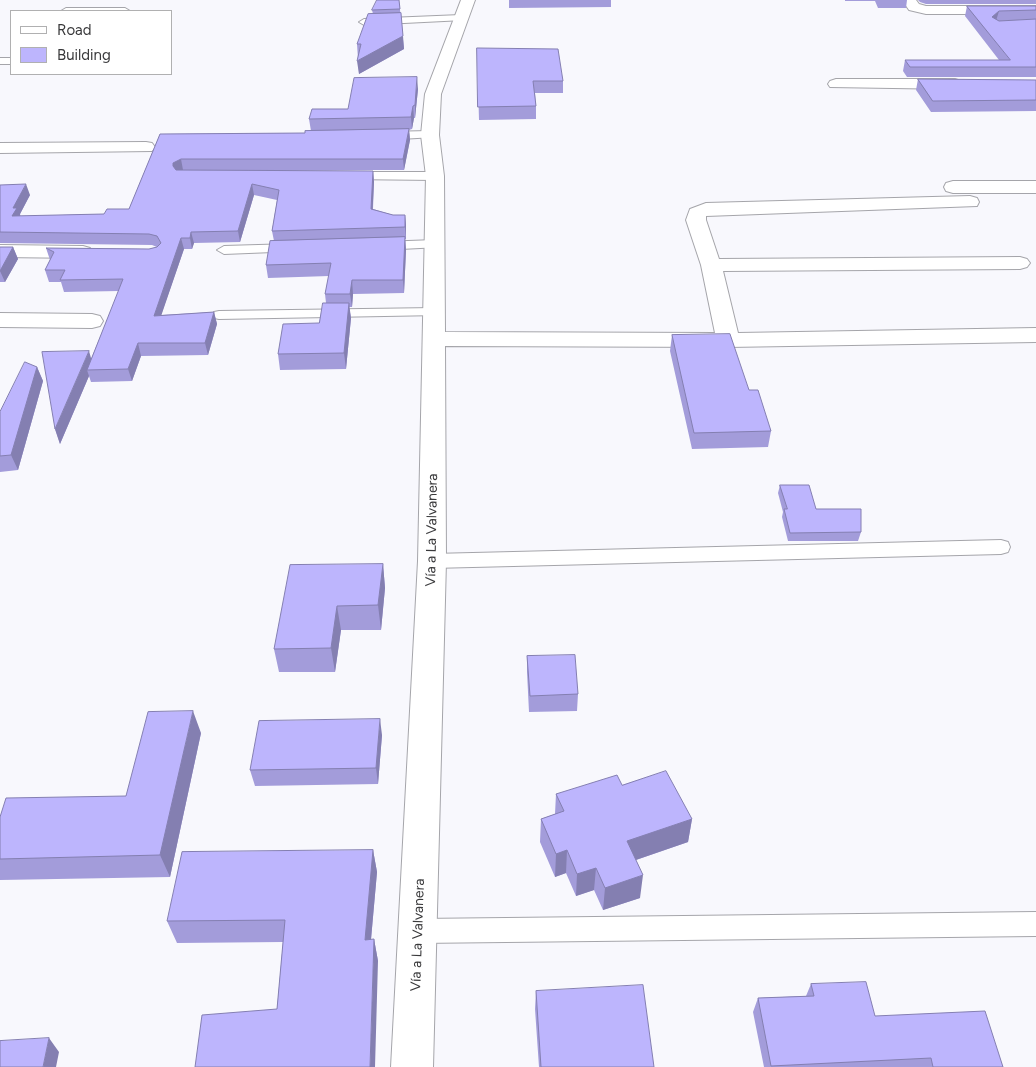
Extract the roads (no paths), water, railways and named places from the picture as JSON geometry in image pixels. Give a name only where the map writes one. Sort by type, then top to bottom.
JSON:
[{"type":"street","points":[[909,0],[914,7],[926,10],[1036,10]]},
{"type":"street","name":"Vía a La Valvanera","points":[[412,1067],[432,561],[436,176],[430,135],[433,94],[465,9]]},
{"type":"street","points":[[836,84],[969,84]]},
{"type":"street","points":[[0,148],[146,147]]},
{"type":"street","points":[[953,187],[1036,188]]},
{"type":"street","points":[[728,340],[711,265],[696,220],[697,213],[706,209],[970,202]]},
{"type":"street","points":[[0,251],[105,252]]},
{"type":"street","points":[[711,265],[1020,263]]},
{"type":"street","points":[[0,320],[92,321]]},
{"type":"street","points":[[435,339],[728,340],[1036,335]]},
{"type":"lane","points":[[364,22],[465,9]]},
{"type":"lane","points":[[371,136],[430,135]]},
{"type":"lane","points":[[338,176],[436,176]]},
{"type":"lane","points":[[372,246],[435,244]]},
{"type":"lane","points":[[224,250],[303,248]]},
{"type":"lane","points":[[298,302],[435,306]]},
{"type":"lane","points":[[219,315],[435,306]]},
{"type":"lane","points":[[432,561],[1002,547]]},
{"type":"lane","points":[[418,931],[1036,924]]}]
